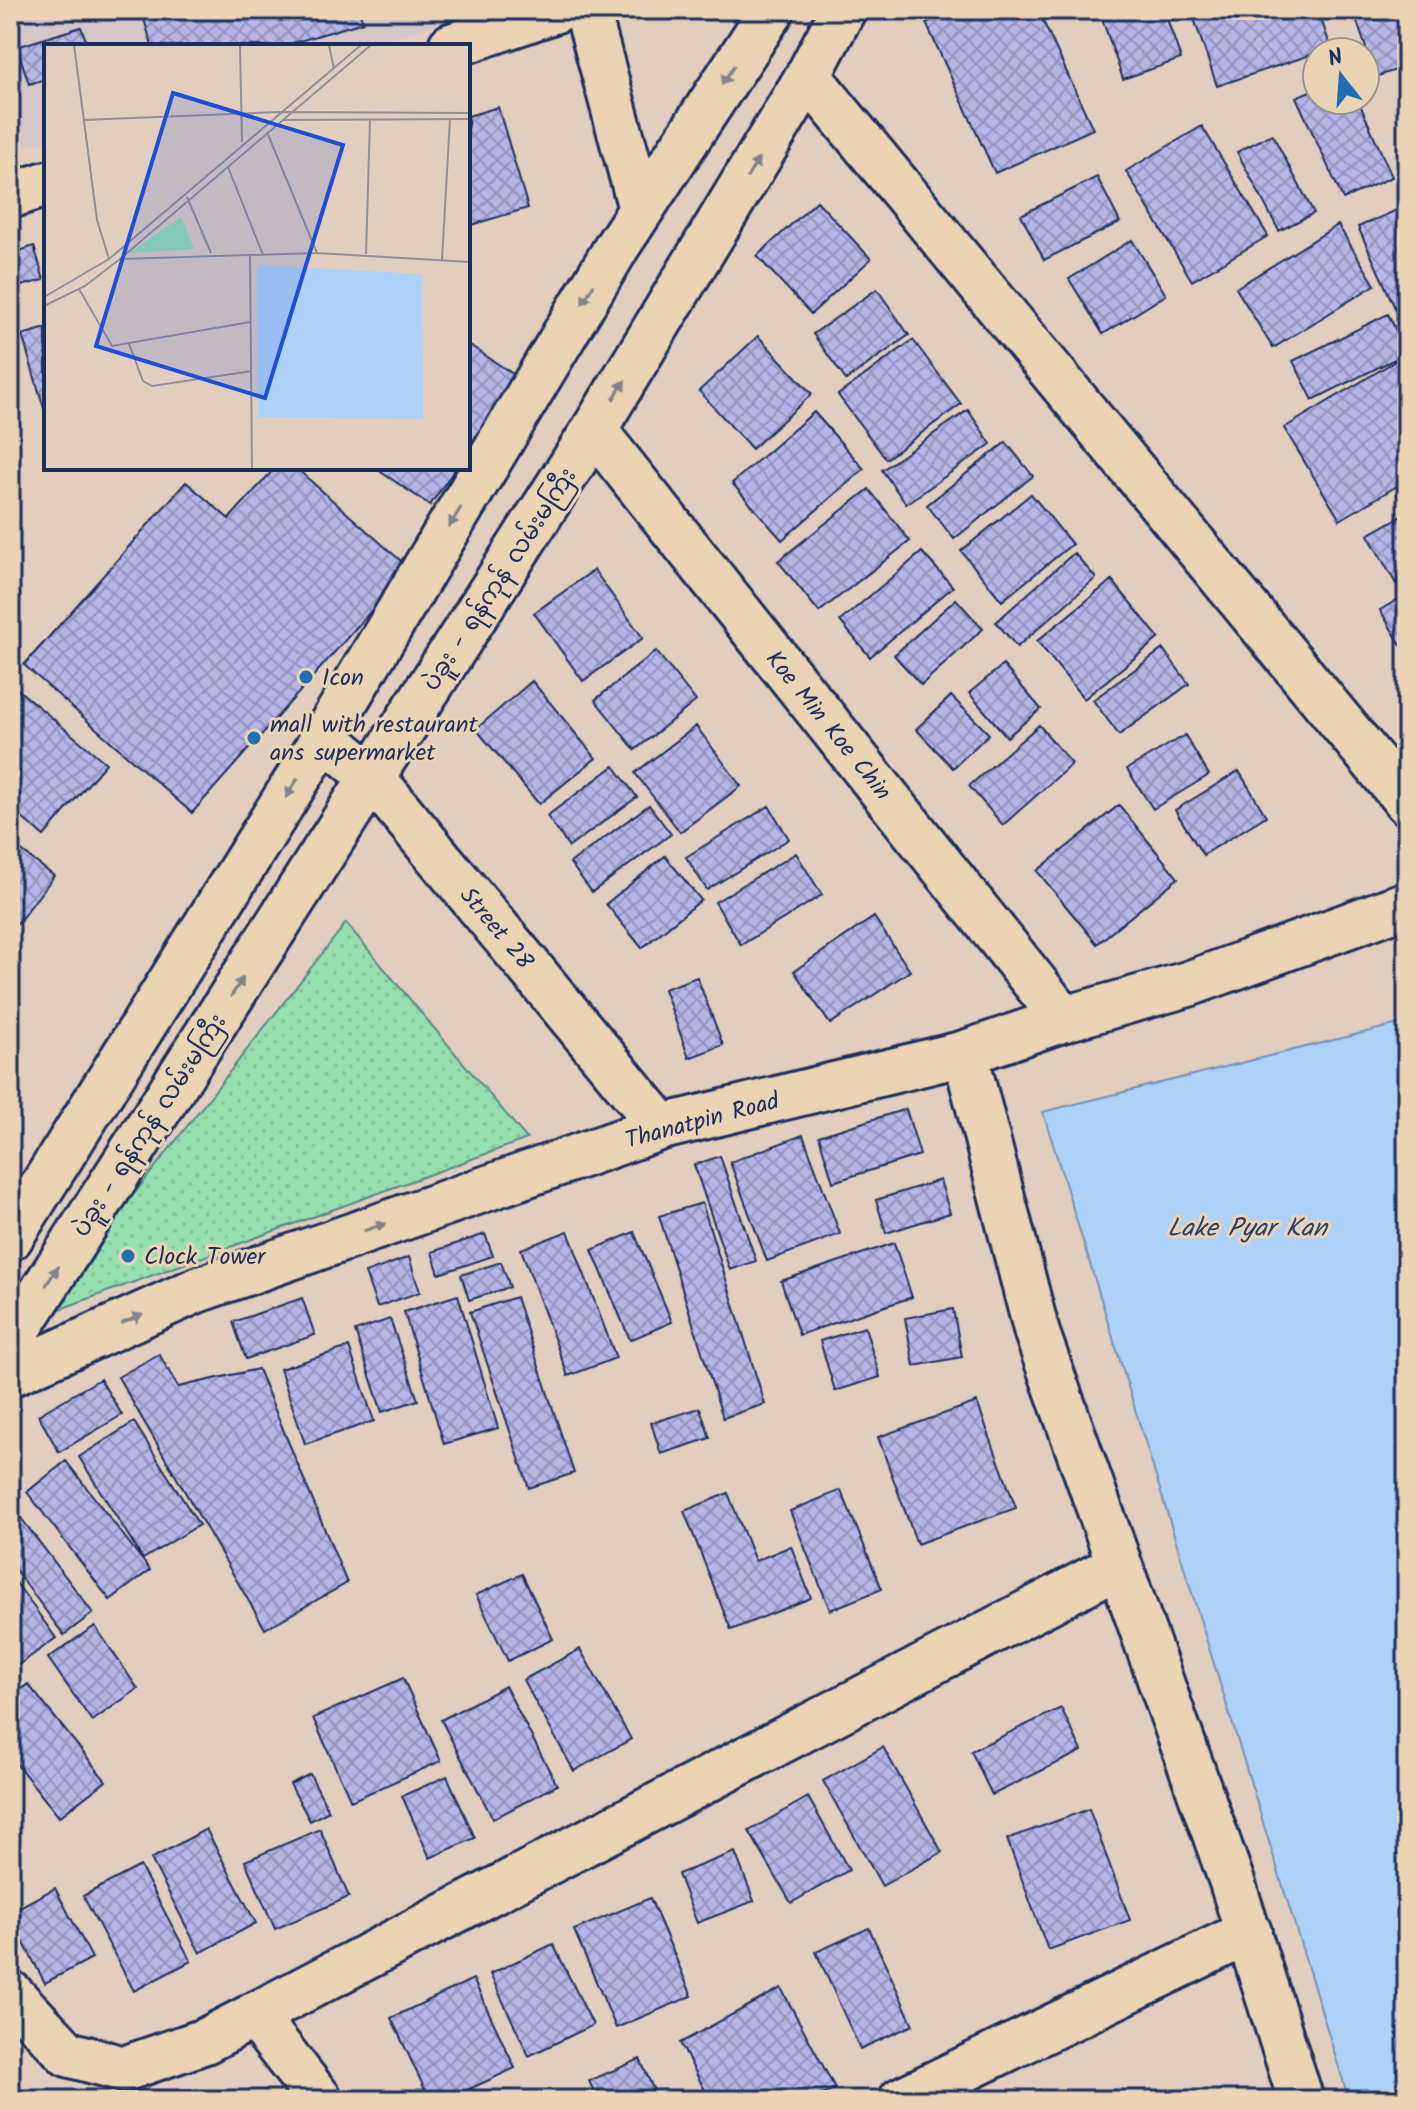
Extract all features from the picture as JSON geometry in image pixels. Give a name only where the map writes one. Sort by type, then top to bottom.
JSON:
[{"type":"main road","points":[[457,44],[556,10]]},
{"type":"main road","points":[[587,10],[641,209]]},
{"type":"main road","points":[[10,1238],[324,737],[641,209],[772,10]]},
{"type":"main road","name":"ပဲခူး - ရန်ကုန် လမ်းမကြီး","points":[[10,1342],[594,430],[808,76],[843,10]]},
{"type":"main road","points":[[808,76],[1407,802]]},
{"type":"main road","points":[[10,196],[44,185]]},
{"type":"main road","name":"Koe Min Koe Chin","points":[[594,430],[1064,1019]]},
{"type":"main road","name":"Street 28","points":[[324,737],[372,777],[662,1127]]},
{"type":"main road","name":"Thanatpin Road","points":[[10,1374],[197,1290],[662,1127],[965,1053],[1064,1019],[1188,984],[1407,904]]},
{"type":"main road","points":[[965,1053],[1037,1333],[1249,1932],[1301,2100]]},
{"type":"main road","points":[[10,1993],[68,2054],[124,2069],[205,2041],[1119,1565]]},
{"type":"main road","points":[[901,2100],[1249,1932]]},
{"type":"main road","points":[[254,2015],[320,2100]]},
{"type":"shaded area","points":[[10,10],[486,10],[372,44],[44,44],[44,142],[10,152]]},
{"type":"green space","points":[[346,923],[527,1139],[38,1317]]},
{"type":"water","name":"Lake Pyar Kan","points":[[1407,1022],[1407,2100],[1349,2100],[1043,1112]]},
{"type":"building","points":[[359,10],[363,22],[290,44],[151,44],[142,12]]},
{"type":"building","points":[[955,10],[1038,10],[1093,129],[995,173],[926,23]]},
{"type":"building","points":[[1099,10],[1164,10],[1181,59],[1123,79]]},
{"type":"building","points":[[1191,10],[1318,10],[1327,36],[1301,36],[1301,58],[1217,86]]},
{"type":"building","points":[[1353,10],[1403,10],[1407,21],[1407,66],[1381,75],[1381,36],[1362,36]]},
{"type":"building","points":[[81,27],[87,44],[44,44],[44,80],[29,84],[17,47]]},
{"type":"building","points":[[498,107],[528,208],[470,225],[470,115]]},
{"type":"building","points":[[1305,116],[1365,116],[1392,177],[1343,199]]},
{"type":"building","points":[[1202,126],[1268,236],[1192,281],[1126,171]]},
{"type":"building","points":[[1272,134],[1314,213],[1279,231],[1237,152]]},
{"type":"building","points":[[1097,177],[1120,222],[1044,260],[1021,215]]},
{"type":"building","points":[[817,201],[871,259],[811,314],[757,256]]},
{"type":"building","points":[[1399,209],[1407,228],[1407,320],[1402,323],[1358,227]]},
{"type":"building","points":[[1338,225],[1375,285],[1273,348],[1236,288]]},
{"type":"building","points":[[1132,240],[1166,295],[1103,334],[1069,279]]},
{"type":"building","points":[[34,246],[44,280],[10,289],[10,254]]},
{"type":"building","points":[[877,289],[909,335],[846,380],[813,334]]},
{"type":"building","points":[[1388,314],[1407,353],[1313,400],[1293,361]]},
{"type":"building","points":[[44,329],[44,408],[22,335]]},
{"type":"building","points":[[758,336],[812,394],[752,449],[699,391]]},
{"type":"building","points":[[913,340],[961,404],[886,459],[838,395]]},
{"type":"building","points":[[470,345],[519,378],[470,449]]},
{"type":"building","points":[[1407,354],[1407,480],[1340,520],[1284,428]]},
{"type":"building","points":[[968,410],[991,444],[906,504],[882,470]]},
{"type":"building","points":[[814,412],[864,469],[782,540],[732,483]]},
{"type":"building","points":[[1006,442],[1033,476],[954,539],[927,505]]},
{"type":"building","points":[[273,470],[298,470],[409,568],[192,813],[24,665],[186,482],[229,519]]},
{"type":"building","points":[[378,470],[454,470],[430,505]]},
{"type":"building","points":[[869,489],[910,541],[819,612],[778,561]]},
{"type":"building","points":[[1031,494],[1072,544],[1002,601],[961,551]]},
{"type":"building","points":[[1407,513],[1407,578],[1396,584],[1368,535]]},
{"type":"building","points":[[922,552],[953,587],[870,657],[840,621]]},
{"type":"building","points":[[1074,553],[1096,578],[1017,647],[996,622]]},
{"type":"building","points":[[594,570],[643,638],[583,681],[534,613]]},
{"type":"building","points":[[1112,580],[1159,638],[1084,699],[1037,641]]},
{"type":"building","points":[[1407,594],[1407,655],[1380,610]]},
{"type":"building","points":[[956,599],[983,629],[921,685],[894,655]]},
{"type":"building","points":[[1163,649],[1189,684],[1119,735],[1093,700]]},
{"type":"building","points":[[656,651],[696,701],[635,750],[595,700]]},
{"type":"building","points":[[1003,665],[1041,709],[1007,737],[969,693]]},
{"type":"building","points":[[532,681],[596,758],[539,804],[476,729]]},
{"type":"building","points":[[10,683],[106,763],[44,836],[10,808]]},
{"type":"building","points":[[951,696],[989,734],[953,768],[916,729]]},
{"type":"building","points":[[1039,725],[1072,764],[1003,825],[969,786]]},
{"type":"building","points":[[696,726],[741,786],[680,832],[635,773]]},
{"type":"building","points":[[1185,735],[1209,775],[1153,809],[1127,769]]},
{"type":"building","points":[[614,766],[637,797],[569,847],[547,816]]},
{"type":"building","points":[[1239,771],[1266,816],[1203,855],[1175,810]]},
{"type":"building","points":[[649,805],[671,834],[592,892],[570,863]]},
{"type":"building","points":[[1119,805],[1178,878],[1097,944],[1037,871]]},
{"type":"building","points":[[769,806],[789,839],[707,890],[686,857]]},
{"type":"building","points":[[10,842],[54,876],[10,933]]},
{"type":"building","points":[[796,853],[822,895],[741,945],[715,902]]},
{"type":"building","points":[[665,856],[701,900],[642,948],[606,904]]},
{"type":"building","points":[[874,917],[910,971],[830,1024],[794,971]]},
{"type":"building","points":[[697,977],[723,1045],[689,1058],[664,989]]},
{"type":"building","points":[[906,1109],[920,1155],[833,1182],[819,1136]]},
{"type":"building","points":[[803,1135],[840,1234],[767,1261],[730,1162]]},
{"type":"building","points":[[720,1156],[756,1261],[730,1270],[694,1165]]},
{"type":"building","points":[[940,1180],[950,1213],[886,1233],[876,1200]]},
{"type":"building","points":[[702,1203],[765,1404],[723,1418],[659,1216]]},
{"type":"building","points":[[568,1231],[616,1358],[568,1376],[521,1249]]},
{"type":"building","points":[[634,1232],[672,1322],[630,1340],[592,1250]]},
{"type":"building","points":[[485,1234],[493,1256],[439,1274],[432,1252]]},
{"type":"building","points":[[894,1243],[912,1297],[799,1335],[781,1281]]},
{"type":"building","points":[[409,1257],[420,1292],[377,1307],[365,1273]]},
{"type":"building","points":[[501,1262],[510,1287],[469,1300],[461,1275]]},
{"type":"building","points":[[458,1295],[498,1428],[444,1444],[404,1312]]},
{"type":"building","points":[[516,1297],[574,1473],[529,1488],[470,1312]]},
{"type":"building","points":[[302,1298],[315,1335],[246,1359],[233,1322]]},
{"type":"building","points":[[953,1309],[962,1357],[914,1366],[905,1318]]},
{"type":"building","points":[[390,1319],[418,1400],[382,1412],[355,1331]]},
{"type":"building","points":[[865,1327],[880,1377],[835,1391],[820,1341]]},
{"type":"building","points":[[349,1347],[374,1421],[305,1444],[280,1369]]},
{"type":"building","points":[[159,1354],[178,1387],[258,1369],[347,1583],[265,1629],[118,1377]]},
{"type":"building","points":[[100,1379],[122,1415],[59,1452],[38,1415]]},
{"type":"building","points":[[977,1402],[1016,1508],[917,1544],[878,1437]]},
{"type":"building","points":[[700,1408],[710,1438],[661,1454],[651,1423]]},
{"type":"building","points":[[134,1422],[199,1525],[143,1559],[79,1457]]},
{"type":"building","points":[[66,1461],[150,1570],[110,1600],[27,1492]]},
{"type":"building","points":[[841,1490],[882,1589],[830,1610],[790,1511]]},
{"type":"building","points":[[728,1493],[755,1561],[791,1546],[811,1598],[731,1630],[684,1511]]},
{"type":"building","points":[[15,1510],[93,1613],[64,1635],[10,1563],[10,1514]]},
{"type":"building","points":[[522,1574],[553,1639],[508,1661],[476,1595]]},
{"type":"building","points":[[10,1578],[56,1638],[10,1671]]},
{"type":"building","points":[[95,1626],[138,1689],[92,1721],[48,1658]]},
{"type":"building","points":[[580,1649],[631,1739],[574,1771],[523,1680]]},
{"type":"building","points":[[403,1678],[441,1761],[351,1801],[313,1718]]},
{"type":"building","points":[[28,1684],[106,1781],[59,1817],[10,1756],[10,1698]]},
{"type":"building","points":[[505,1686],[557,1785],[493,1819],[441,1720]]},
{"type":"building","points":[[1061,1708],[1082,1751],[992,1795],[971,1751]]},
{"type":"building","points":[[883,1747],[942,1852],[882,1886],[823,1781]]},
{"type":"building","points":[[310,1774],[329,1811],[310,1821],[290,1784]]},
{"type":"building","points":[[447,1776],[475,1838],[430,1858],[402,1796]]},
{"type":"building","points":[[808,1797],[849,1870],[791,1903],[749,1831]]},
{"type":"building","points":[[1089,1809],[1130,1920],[1048,1950],[1007,1839]]},
{"type":"building","points":[[206,1829],[256,1923],[200,1953],[151,1859]]},
{"type":"building","points":[[320,1829],[349,1897],[275,1929],[245,1861]]},
{"type":"building","points":[[735,1852],[754,1901],[697,1923],[678,1874]]},
{"type":"building","points":[[140,1866],[191,1961],[134,1991],[83,1896]]},
{"type":"building","points":[[55,1888],[92,1958],[45,1983],[10,1912]]},
{"type":"building","points":[[650,1898],[692,1996],[616,2028],[574,1930]]},
{"type":"building","points":[[869,1928],[913,2025],[860,2049],[816,1952]]},
{"type":"building","points":[[553,1944],[593,2025],[529,2056],[490,1974]]},
{"type":"building","points":[[473,1979],[515,2068],[446,2100],[430,2100],[391,2018]]},
{"type":"building","points":[[781,1988],[835,2088],[813,2100],[710,2100],[680,2043]]},
{"type":"building","points":[[640,2059],[658,2100],[598,2100],[589,2081]]},
{"type":"place","name":"Icon","points":[[306,677]]},
{"type":"place","name":"mall with restaurant ans supermarket","points":[[254,738]]},
{"type":"place","name":"Clock Tower","points":[[128,1256]]}]
